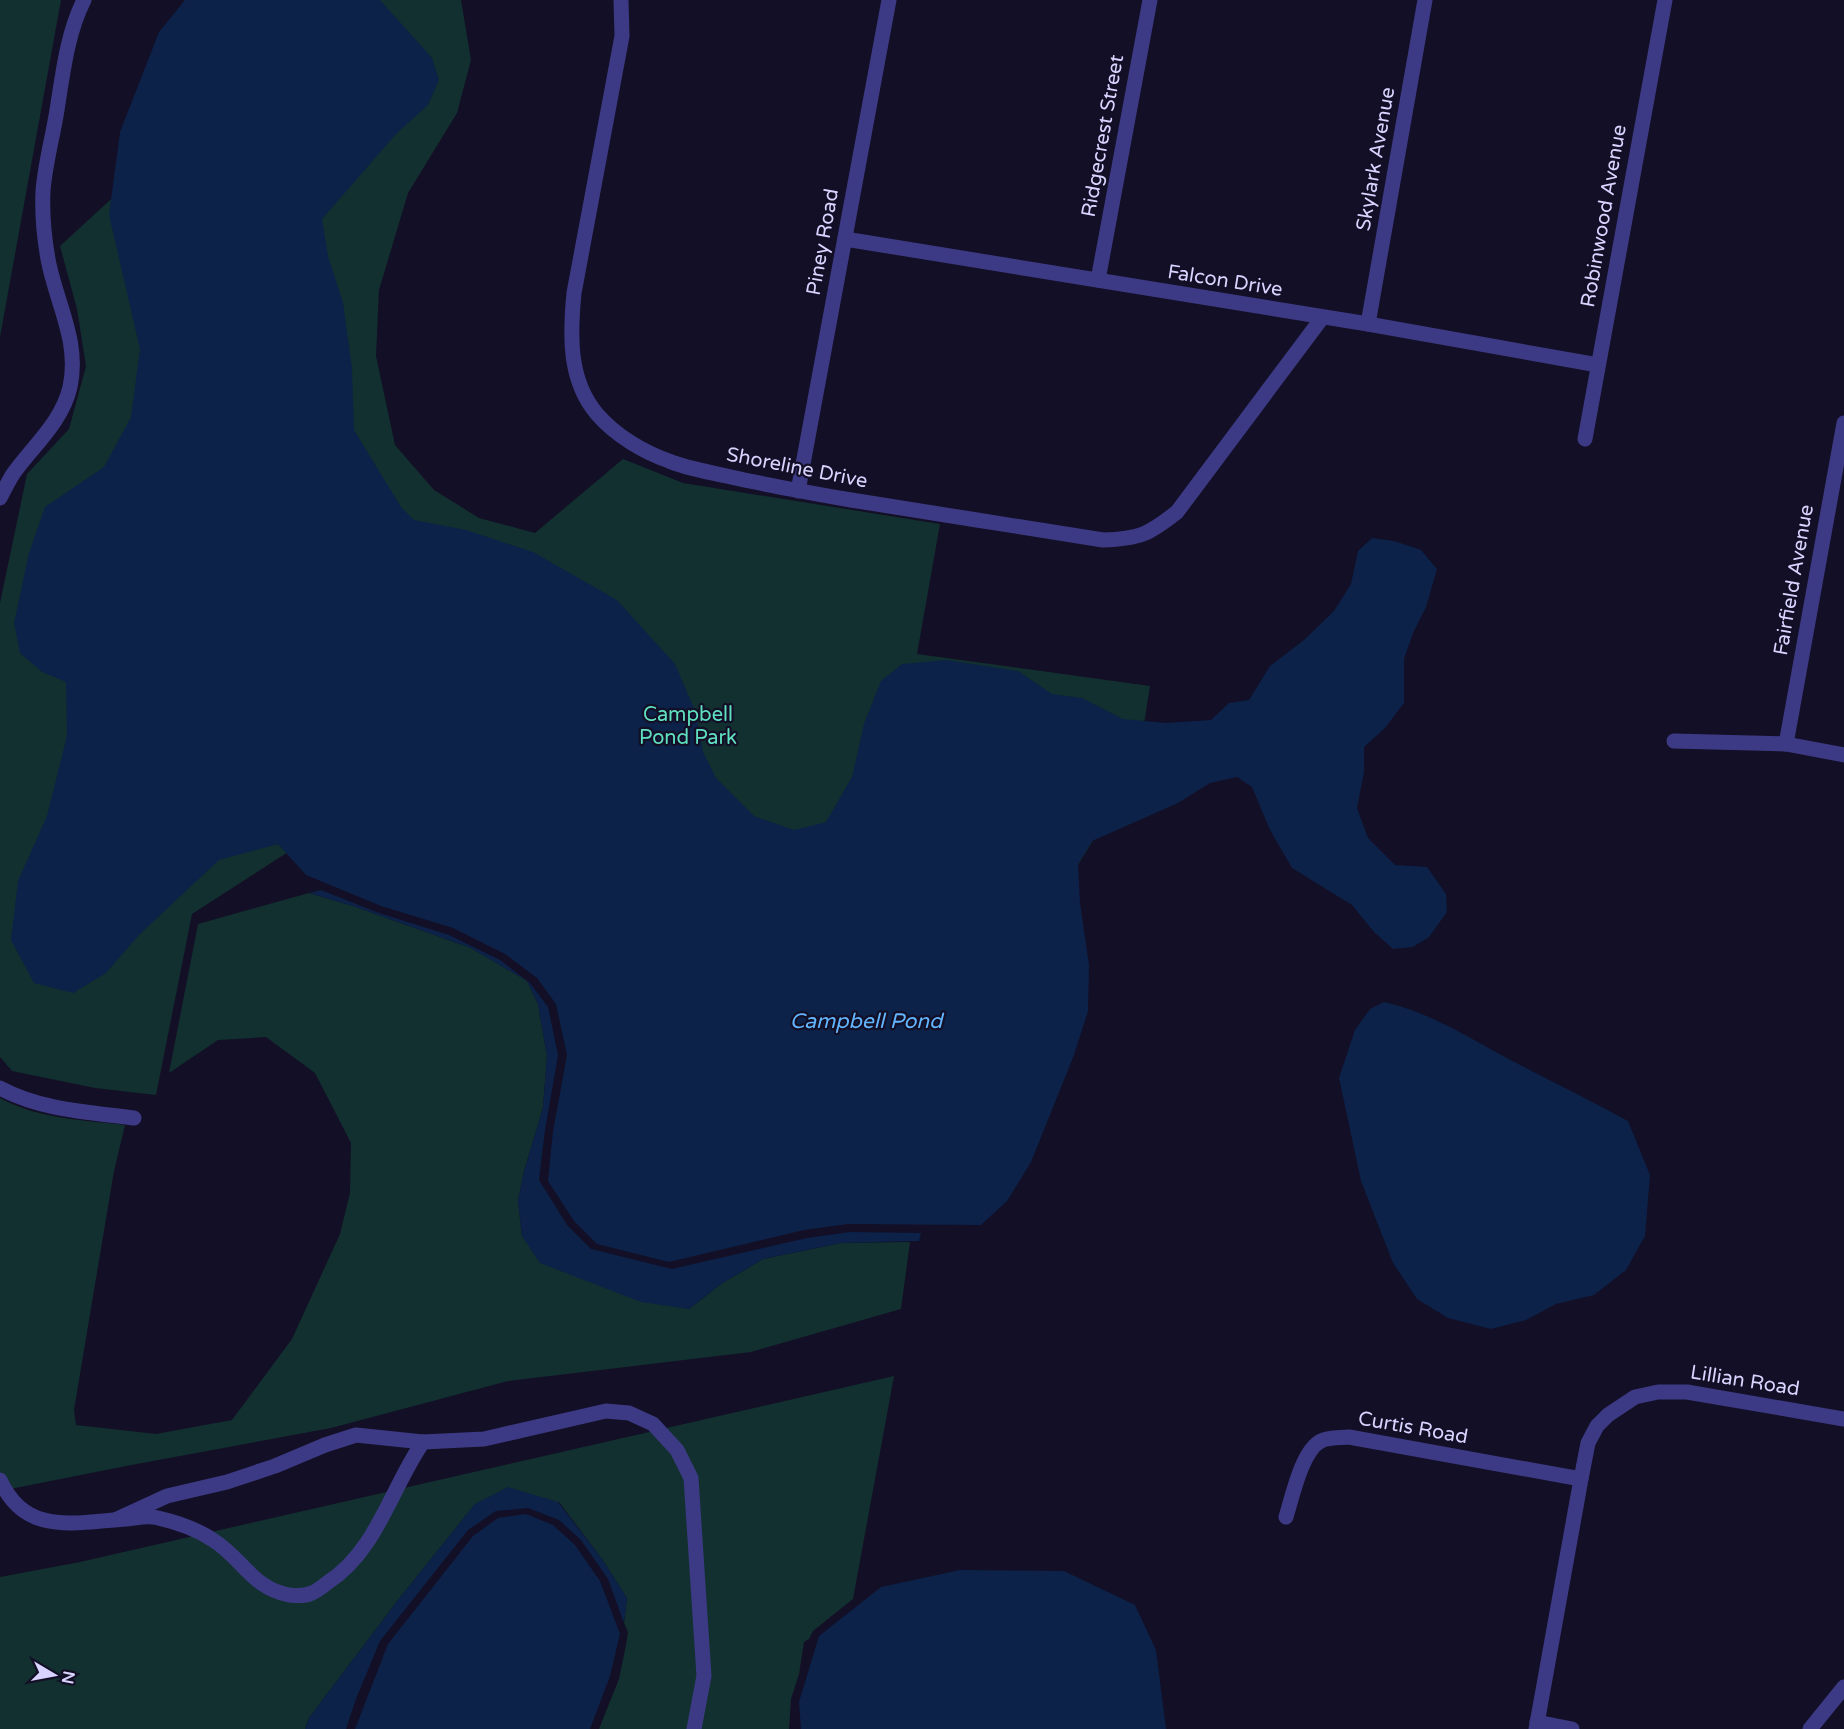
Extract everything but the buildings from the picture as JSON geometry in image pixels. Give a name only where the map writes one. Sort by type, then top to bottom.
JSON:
[{"type":"street","points":[[0,498],[13,474],[42,440],[60,413],[69,390],[74,363],[70,338],[48,261],[43,190],[66,52],[77,14],[84,0]]},
{"type":"street","name":"Shoreline Drive","points":[[621,0],[622,36],[574,293],[572,355],[577,377],[597,414],[615,432],[650,454],[670,462],[798,491],[1103,540],[1127,539],[1153,531],[1176,512],[1322,318]]},
{"type":"street","name":"Piney Road","points":[[798,491],[889,0]]},
{"type":"street","name":"Ridgecrest Street","points":[[1098,280],[1150,0]]},
{"type":"street","name":"Skylark Avenue","points":[[1368,324],[1425,0]]},
{"type":"street","name":"Robinwood Avenue","points":[[1585,439],[1665,0]]},
{"type":"street","name":"Falcon Drive","points":[[845,239],[1368,324],[1599,365]]},
{"type":"street","name":"Fairfield Avenue","points":[[1786,744],[1844,423]]},
{"type":"street","points":[[1674,741],[1786,744],[1844,755]]},
{"type":"street","points":[[1,1092],[59,1108],[134,1118]]},
{"type":"street","name":"Lillian Road","points":[[1581,1479],[1588,1443],[1597,1426],[1608,1415],[1635,1397],[1658,1392],[1688,1392],[1844,1419]]},
{"type":"street","points":[[117,1519],[166,1496],[227,1482],[274,1466],[325,1444],[356,1435],[423,1442],[484,1439],[606,1411],[628,1413],[653,1424],[677,1450],[691,1478],[704,1676],[694,1729]]},
{"type":"street","name":"Curtis Road","points":[[1287,1517],[1307,1456],[1320,1441],[1337,1438],[1349,1437],[1581,1479]]},
{"type":"street","points":[[0,1480],[6,1493],[25,1513],[51,1523],[156,1517],[185,1527],[214,1540],[255,1579],[276,1592],[297,1596],[312,1593],[340,1575],[367,1545],[409,1462],[423,1442]]},
{"type":"street","points":[[1572,1729],[1536,1726],[1581,1479]]},
{"type":"street","points":[[1810,1729],[1844,1688]]},
{"type":"green space","points":[[0,0],[61,0],[0,337]]},
{"type":"green space","name":"Campbell Pond","points":[[328,0],[461,0],[471,60],[457,113],[408,193],[379,290],[376,356],[395,445],[434,490],[479,518],[535,533],[623,459],[683,483],[940,524],[917,654],[1150,686],[1137,768],[879,1192],[563,930],[339,819],[192,914],[156,1095],[95,1088],[12,1071],[0,1057],[0,603],[27,474],[69,429],[86,366],[77,309],[60,246]]},
{"type":"green space","points":[[309,893],[353,906],[471,948],[527,981],[538,1004],[547,1056],[543,1108],[524,1171],[518,1201],[522,1236],[689,1309],[721,1284],[763,1259],[841,1243],[910,1242],[901,1309],[751,1352],[508,1381],[331,1428],[0,1491],[0,1098],[45,1114],[125,1125],[114,1171],[74,1410],[76,1425],[156,1434],[232,1420],[292,1339],[340,1234],[350,1193],[351,1143],[315,1073],[266,1037],[218,1040],[169,1073],[198,924]]},
{"type":"green space","points":[[894,1376],[853,1599],[813,1631],[809,1639],[804,1642],[799,1674],[791,1699],[789,1729],[599,1729],[619,1679],[628,1632],[624,1623],[627,1598],[602,1559],[559,1502],[475,1504],[398,1600],[309,1718],[305,1729],[0,1729],[0,1577],[80,1562]]},
{"type":"water","name":"Campbell Pond","points":[[185,0],[380,0],[432,58],[439,80],[428,105],[397,133],[322,219],[328,256],[343,303],[352,368],[354,430],[401,507],[414,520],[466,530],[533,552],[617,600],[675,664],[696,713],[703,752],[716,778],[754,816],[794,830],[826,822],[852,777],[864,724],[881,681],[902,664],[946,660],[1018,671],[1052,694],[1082,698],[1123,719],[1166,723],[1211,720],[1229,703],[1249,700],[1270,666],[1304,640],[1334,611],[1351,584],[1358,551],[1372,538],[1394,541],[1421,550],[1437,569],[1426,607],[1413,633],[1404,659],[1404,703],[1385,728],[1364,747],[1364,772],[1357,808],[1368,838],[1395,865],[1427,867],[1446,894],[1447,912],[1429,937],[1413,947],[1393,949],[1374,932],[1352,905],[1292,868],[1270,830],[1252,787],[1237,777],[1210,783],[1178,803],[1092,841],[1078,864],[1080,903],[1089,965],[1088,1011],[1074,1055],[1031,1162],[1007,1201],[981,1225],[848,1224],[804,1230],[669,1262],[597,1244],[574,1221],[548,1181],[553,1131],[567,1055],[556,1004],[537,978],[505,954],[453,928],[381,906],[306,875],[278,844],[219,860],[139,935],[106,973],[73,993],[34,983],[11,940],[18,881],[47,816],[67,736],[66,682],[42,672],[20,653],[14,623],[29,553],[45,507],[104,467],[131,417],[140,349],[109,215],[120,132],[159,32]]},
{"type":"water","points":[[321,890],[379,913],[449,935],[500,960],[530,983],[548,1007],[558,1055],[539,1180],[567,1225],[591,1249],[672,1269],[807,1238],[850,1232],[921,1233],[919,1241],[841,1243],[763,1259],[721,1284],[689,1309],[641,1302],[540,1263],[522,1236],[518,1201],[524,1171],[543,1108],[547,1056],[538,1004],[527,981],[471,948],[353,906],[309,893]]},
{"type":"water","points":[[1384,1002],[1417,1012],[1447,1025],[1628,1121],[1650,1175],[1645,1236],[1626,1270],[1594,1295],[1556,1304],[1526,1320],[1491,1329],[1448,1318],[1417,1299],[1393,1263],[1361,1181],[1339,1078],[1355,1030],[1370,1009]]},
{"type":"water","points":[[508,1487],[558,1502],[602,1559],[627,1598],[624,1623],[608,1579],[581,1540],[559,1520],[528,1508],[496,1511],[468,1530],[380,1641],[346,1729],[305,1729],[309,1718],[398,1600],[475,1504]]},
{"type":"water","points":[[526,1514],[553,1525],[575,1545],[600,1581],[620,1634],[610,1676],[590,1729],[355,1729],[388,1644],[473,1536],[498,1518]]},
{"type":"water","points":[[960,1570],[1064,1571],[1135,1605],[1156,1650],[1166,1729],[801,1729],[799,1702],[819,1636],[881,1587]]},
{"type":"park label","name":"Campbell Pond Park","points":[[688,726]]}]
